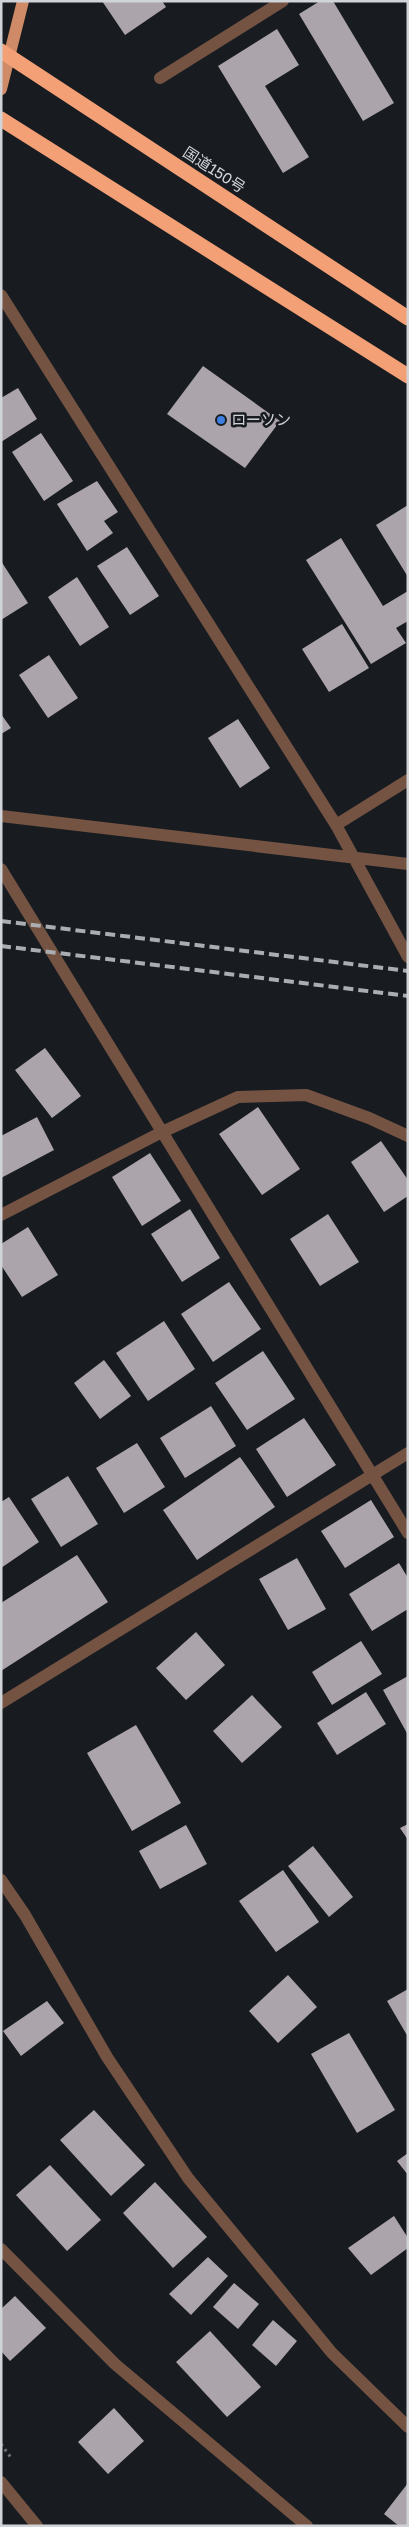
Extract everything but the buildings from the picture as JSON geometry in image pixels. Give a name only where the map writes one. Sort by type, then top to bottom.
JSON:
[{"type":"highway","name":"国道150号","points":[[5,54],[408,318]]},
{"type":"highway","points":[[1,119],[408,376]]},
{"type":"main road","points":[[1,89],[5,54],[23,1]]},
{"type":"street","points":[[160,78],[283,1]]},
{"type":"street","points":[[1,295],[336,825],[408,957]]},
{"type":"street","points":[[336,825],[408,780]]},
{"type":"street","points":[[1,816],[408,864]]},
{"type":"street","points":[[1,869],[160,1132],[408,1533]]},
{"type":"street","points":[[1,1215],[160,1132],[238,1097],[306,1094],[369,1118],[408,1136]]},
{"type":"street","points":[[1,1702],[408,1453]]},
{"type":"street","points":[[1,1880],[25,1915],[107,2057],[188,2178],[332,2353],[408,2427]]},
{"type":"street","points":[[1,2249],[115,2364],[307,2526]]},
{"type":"street","points":[[1,2482],[37,2526]]},
{"type":"railway","points":[[1,921],[408,971]]},
{"type":"railway","points":[[1,946],[408,996]]},
{"type":"place","name":"ローソン","points":[[221,420]]}]
